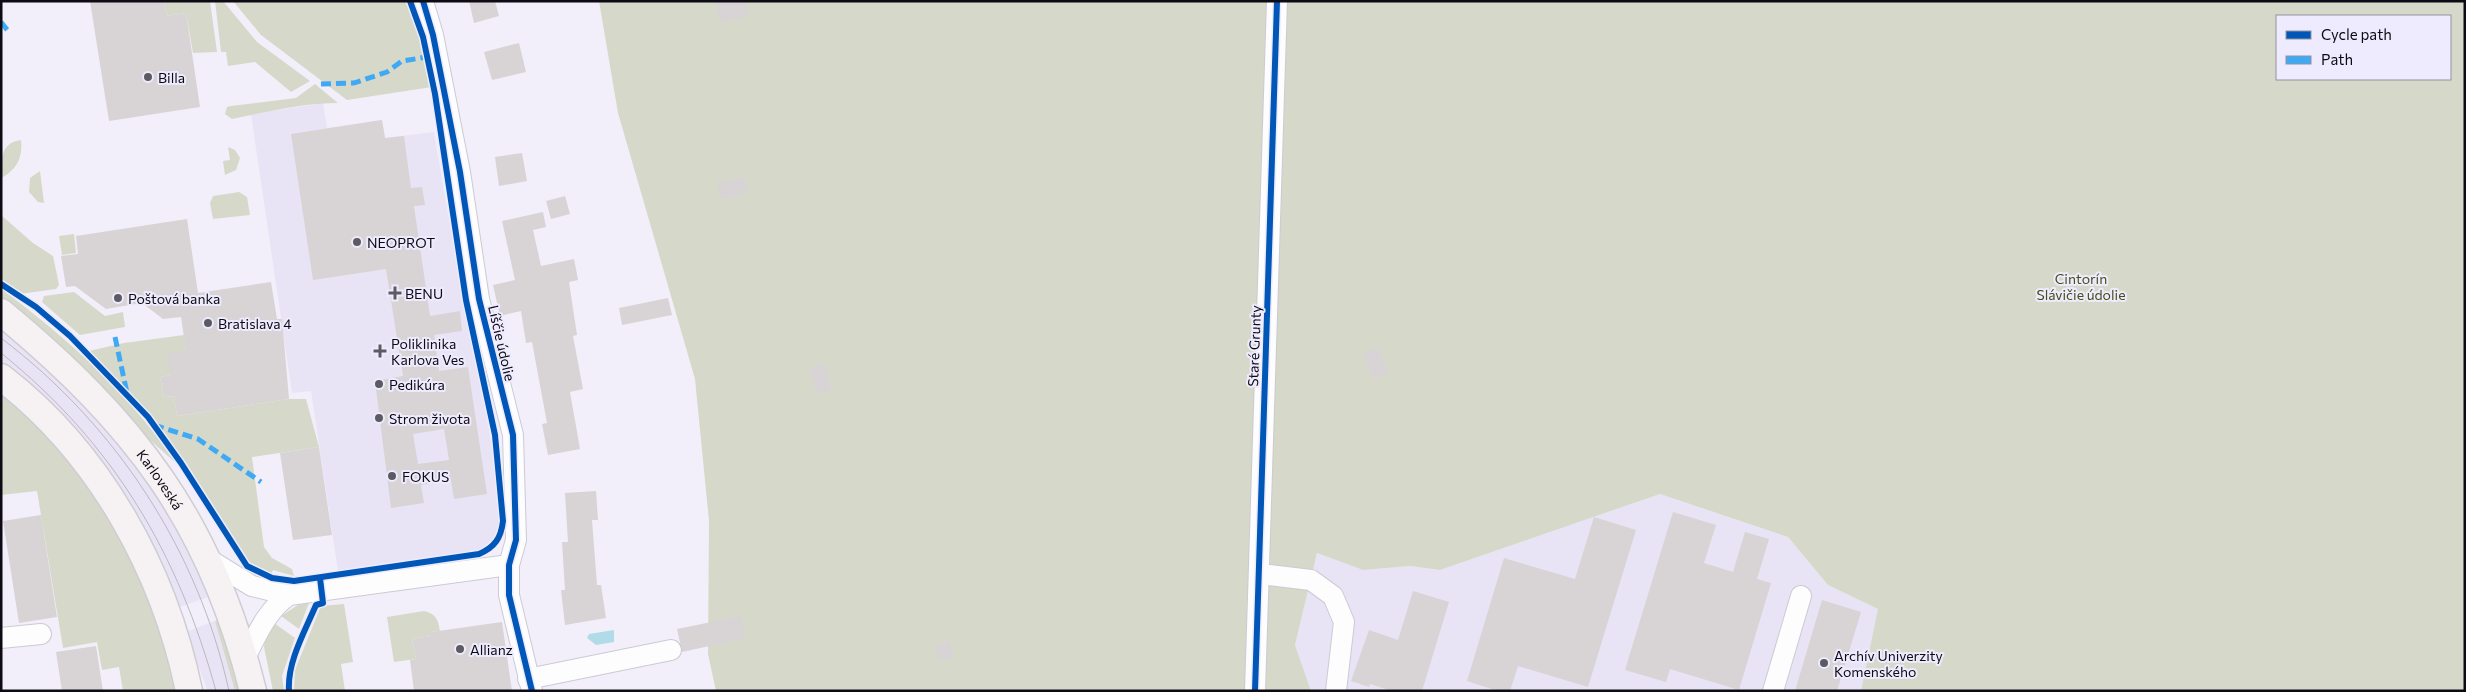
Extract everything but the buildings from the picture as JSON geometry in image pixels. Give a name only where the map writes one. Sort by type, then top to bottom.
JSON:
[{"type":"main road","name":"Karloveská","points":[[1,312],[61,363],[127,432],[176,498],[208,559],[245,658],[253,691]]},
{"type":"main road","points":[[1,377],[35,406],[83,459],[132,533],[167,611],[184,663],[190,691]]},
{"type":"street","name":"Líščie údolie","points":[[423,1],[433,35],[460,172],[479,299],[513,435],[516,540],[509,565],[509,595],[530,685]]},
{"type":"street","name":"Staré Grunty","points":[[1255,691],[1277,1]]},
{"type":"street","points":[[208,559],[252,586],[300,588],[509,565]]},
{"type":"street","points":[[1260,574],[1311,580],[1333,596],[1344,622],[1336,691]]},
{"type":"street","points":[[245,658],[268,614],[300,588]]},
{"type":"street","points":[[1773,691],[1801,596]]},
{"type":"street","points":[[1,638],[41,634]]},
{"type":"street","points":[[530,685],[671,650]]},
{"type":"shaded area","name":"Poliklinika Karlova Ves","points":[[323,103],[327,128],[382,120],[385,138],[434,132],[465,313],[482,384],[496,475],[499,527],[495,537],[480,550],[338,571],[311,391],[292,393],[251,114]]},
{"type":"shaded area","points":[[1,326],[98,417],[174,518],[211,596],[177,608],[17,375],[1,362]]},
{"type":"shaded area","points":[[1660,494],[1788,537],[1828,585],[1879,609],[1861,691],[1311,691],[1295,645],[1317,553],[1363,570],[1410,566],[1440,570]]},
{"type":"shaded area","points":[[215,621],[235,691],[208,691],[185,632]]},
{"type":"green space","points":[[164,1],[210,1],[217,52],[193,53],[186,13],[167,16]]},
{"type":"green space","points":[[215,1],[223,1],[257,42],[310,81],[291,92],[255,62],[228,66],[226,52],[221,52]]},
{"type":"green space","points":[[233,1],[409,1],[421,38],[432,87],[347,100],[261,35]]},
{"type":"green space","name":"Cintorín Slávičie údolie","points":[[599,1],[2465,1],[2465,691],[1861,691],[1878,609],[1828,585],[1788,537],[1660,494],[1440,570],[1410,566],[1363,570],[1317,553],[1295,645],[1311,691],[716,691],[708,654],[709,521],[695,379],[618,113]]},
{"type":"green space","points":[[315,84],[338,103],[298,106],[232,119],[225,114],[227,107],[231,106],[296,98]]},
{"type":"green space","points":[[21,140],[21,152],[18,162],[7,175],[1,178],[2,159],[5,149],[14,142]]},
{"type":"green space","points":[[228,147],[235,150],[240,158],[236,170],[225,175],[223,161],[230,160]]},
{"type":"green space","points":[[40,171],[44,203],[38,202],[29,192],[30,178]]},
{"type":"green space","points":[[239,192],[247,197],[250,215],[213,219],[210,203],[213,196]]},
{"type":"green space","points":[[1,215],[33,243],[53,256],[59,285],[56,289],[20,294],[1,280]]},
{"type":"green space","points":[[74,234],[76,253],[62,255],[59,236]]},
{"type":"green space","points":[[1,289],[50,327],[96,369],[139,414],[177,464],[143,434],[75,360],[1,299]]},
{"type":"green space","points":[[74,292],[105,316],[123,312],[125,327],[80,335],[42,302],[44,296]]},
{"type":"green space","points":[[184,335],[186,351],[171,375],[160,377],[164,397],[174,396],[177,416],[289,399],[306,399],[319,447],[252,457],[264,547],[272,558],[292,569],[294,576],[273,570],[271,574],[249,562],[184,461],[153,417],[89,351],[124,343]]},
{"type":"green space","points":[[1,391],[9,396],[71,465],[105,510],[118,532],[140,575],[157,621],[177,691],[123,691],[119,667],[102,670],[97,642],[63,648],[37,491],[1,495]]},
{"type":"green space","points":[[309,603],[299,629],[281,616],[298,605]]},
{"type":"green space","points":[[344,604],[353,662],[341,664],[345,691],[294,691],[295,670],[321,606]]},
{"type":"green space","points":[[424,611],[436,618],[440,631],[431,632],[431,636],[412,639],[416,659],[394,662],[387,617]]},
{"type":"green space","points":[[221,619],[242,691],[235,691],[215,621]]},
{"type":"green space","points":[[274,623],[295,638],[282,676],[284,691],[273,691],[264,647],[265,638]]},
{"type":"water","points":[[614,630],[614,642],[596,645],[587,638],[589,634]]},
{"type":"tram line","points":[[1,338],[43,372],[81,410],[116,451],[147,494],[174,540],[196,589],[215,639],[229,691]]},
{"type":"tram line","points":[[1,353],[41,388],[77,425],[109,464],[137,504],[161,547],[182,593],[216,691]]},
{"type":"marked path","points":[[1,22],[8,31]]},
{"type":"marked path","points":[[321,84],[354,83],[387,72],[402,61],[427,57]]},
{"type":"marked path","points":[[115,337],[127,393]]},
{"type":"marked path","points":[[154,425],[198,439],[261,482]]},
{"type":"cycle path","points":[[1,284],[36,307],[70,336],[148,417],[181,463],[247,566],[272,578],[294,581],[479,554],[489,548],[499,537],[503,521],[495,435],[466,300],[435,94],[423,37],[410,1]]},
{"type":"cycle path","points":[[423,1],[433,35],[460,172],[479,299],[513,435],[516,540],[509,565],[509,595],[532,691]]},
{"type":"cycle path","points":[[1255,691],[1277,1]]},
{"type":"cycle path","points":[[289,691],[291,669],[298,647],[316,605],[323,603],[320,578]]},
{"type":"place","name":"Billa","points":[[148,77]]},
{"type":"place","name":"NEOPROT","points":[[357,242]]},
{"type":"place","name":"BENU","points":[[395,293]]},
{"type":"place","name":"Poštová banka","points":[[118,298]]},
{"type":"place","name":"Bratislava 4","points":[[208,323]]},
{"type":"place","name":"Poliklinika Karlova Ves","points":[[380,351]]},
{"type":"place","name":"Pedikúra","points":[[379,384]]},
{"type":"place","name":"Strom života","points":[[379,418]]},
{"type":"place","name":"FOKUS","points":[[392,476]]},
{"type":"place","name":"Allianz","points":[[460,649]]},
{"type":"place","name":"Archív Univerzity Komenského","points":[[1824,663]]}]
